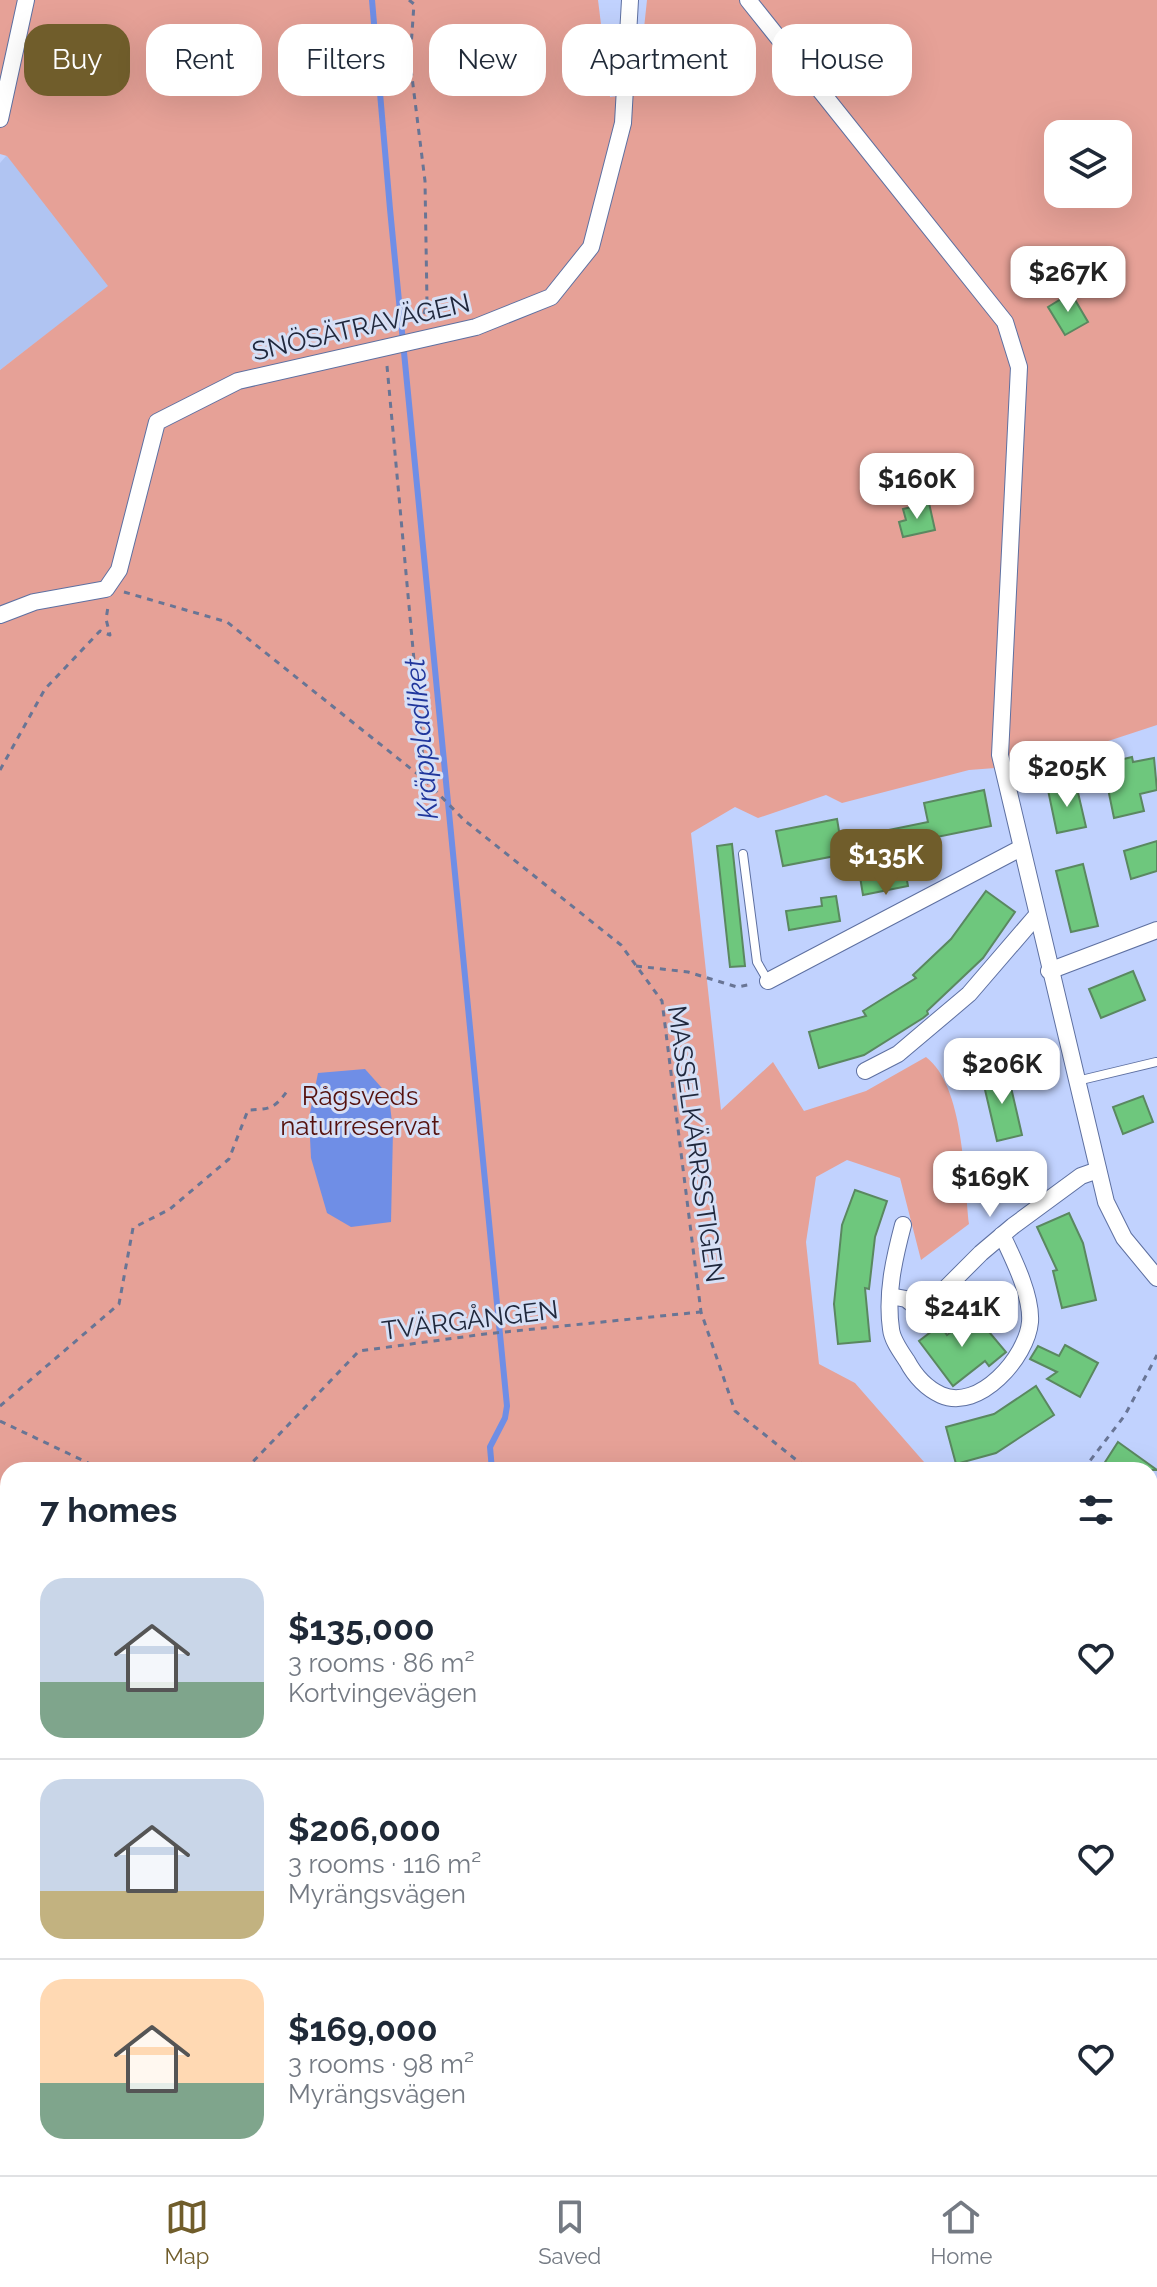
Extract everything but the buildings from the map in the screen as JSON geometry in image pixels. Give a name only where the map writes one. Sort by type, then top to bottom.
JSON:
[{"type":"street","points":[[0,119],[26,0]]},
{"type":"street","name":"SNÖSÄTRAVÄGEN","points":[[106,589],[119,570],[157,422],[238,381],[476,327],[551,297],[591,247],[623,123],[630,0]]},
{"type":"street","points":[[748,0],[1005,322],[1019,367],[1000,755],[1106,1202],[1124,1238],[1157,1278]]},
{"type":"street","points":[[0,615],[34,602],[106,589]]},
{"type":"street","points":[[768,981],[1021,848]]},
{"type":"street","points":[[865,1071],[898,1054],[969,994],[1037,915]]},
{"type":"street","points":[[1049,971],[1157,930]]},
{"type":"street","points":[[890,1296],[906,1299],[919,1309],[941,1293],[1002,1235],[1081,1176],[1098,1170]]},
{"type":"street","points":[[903,1225],[892,1264],[891,1331],[916,1378],[944,1396],[963,1396],[984,1389],[1015,1362],[1027,1342],[1030,1319],[1016,1264],[1002,1235]]},
{"type":"lane","points":[[743,854],[757,962],[768,981]]},
{"type":"lane","points":[[1076,1081],[1156,1062]]},
{"type":"path","points":[[409,0],[414,4],[410,61],[425,181],[427,245],[427,303],[417,339]]},
{"type":"path","points":[[386,347],[425,780]]},
{"type":"path","points":[[0,770],[45,689],[100,631],[110,635],[106,619],[109,605],[106,589],[131,593],[227,622],[425,780]]},
{"type":"path","name":"MASSELKÄRRSSTIGEN","points":[[425,780],[464,820],[621,945],[662,1001],[701,1312],[735,1411],[799,1462]]},
{"type":"path","points":[[636,966],[688,972],[737,987],[768,981]]},
{"type":"path","points":[[0,1406],[119,1304],[133,1228],[170,1209],[229,1159],[248,1110],[270,1109],[288,1090]]},
{"type":"path","name":"TVÄRGÅNGEN","points":[[253,1462],[359,1351],[485,1334],[701,1312]]},
{"type":"path","points":[[1089,1462],[1125,1415],[1157,1355]]},
{"type":"path","points":[[0,1421],[86,1462]]},
{"type":"shaded area","points":[[7,155],[109,286],[0,370],[0,163]]},
{"type":"green space","name":"Rågsveds naturreservat","points":[[0,0],[598,0],[601,24],[562,24],[562,96],[610,97],[756,96],[756,24],[644,24],[647,0],[1157,0],[1157,725],[1035,765],[969,770],[842,803],[826,795],[758,818],[735,807],[691,833],[721,1110],[773,1062],[804,1111],[866,1091],[926,1057],[939,1071],[948,1089],[960,1134],[969,1224],[921,1260],[900,1178],[847,1160],[816,1177],[806,1242],[819,1364],[855,1383],[924,1462],[0,1462],[0,370],[108,286],[7,156],[0,154]]},
{"type":"water","points":[[365,1069],[389,1096],[393,1131],[391,1222],[351,1227],[327,1213],[311,1158],[309,1118],[318,1073]]},
{"type":"waterway","name":"Kräppladiket","points":[[372,0],[507,1406],[505,1418],[490,1447],[491,1462]]}]
